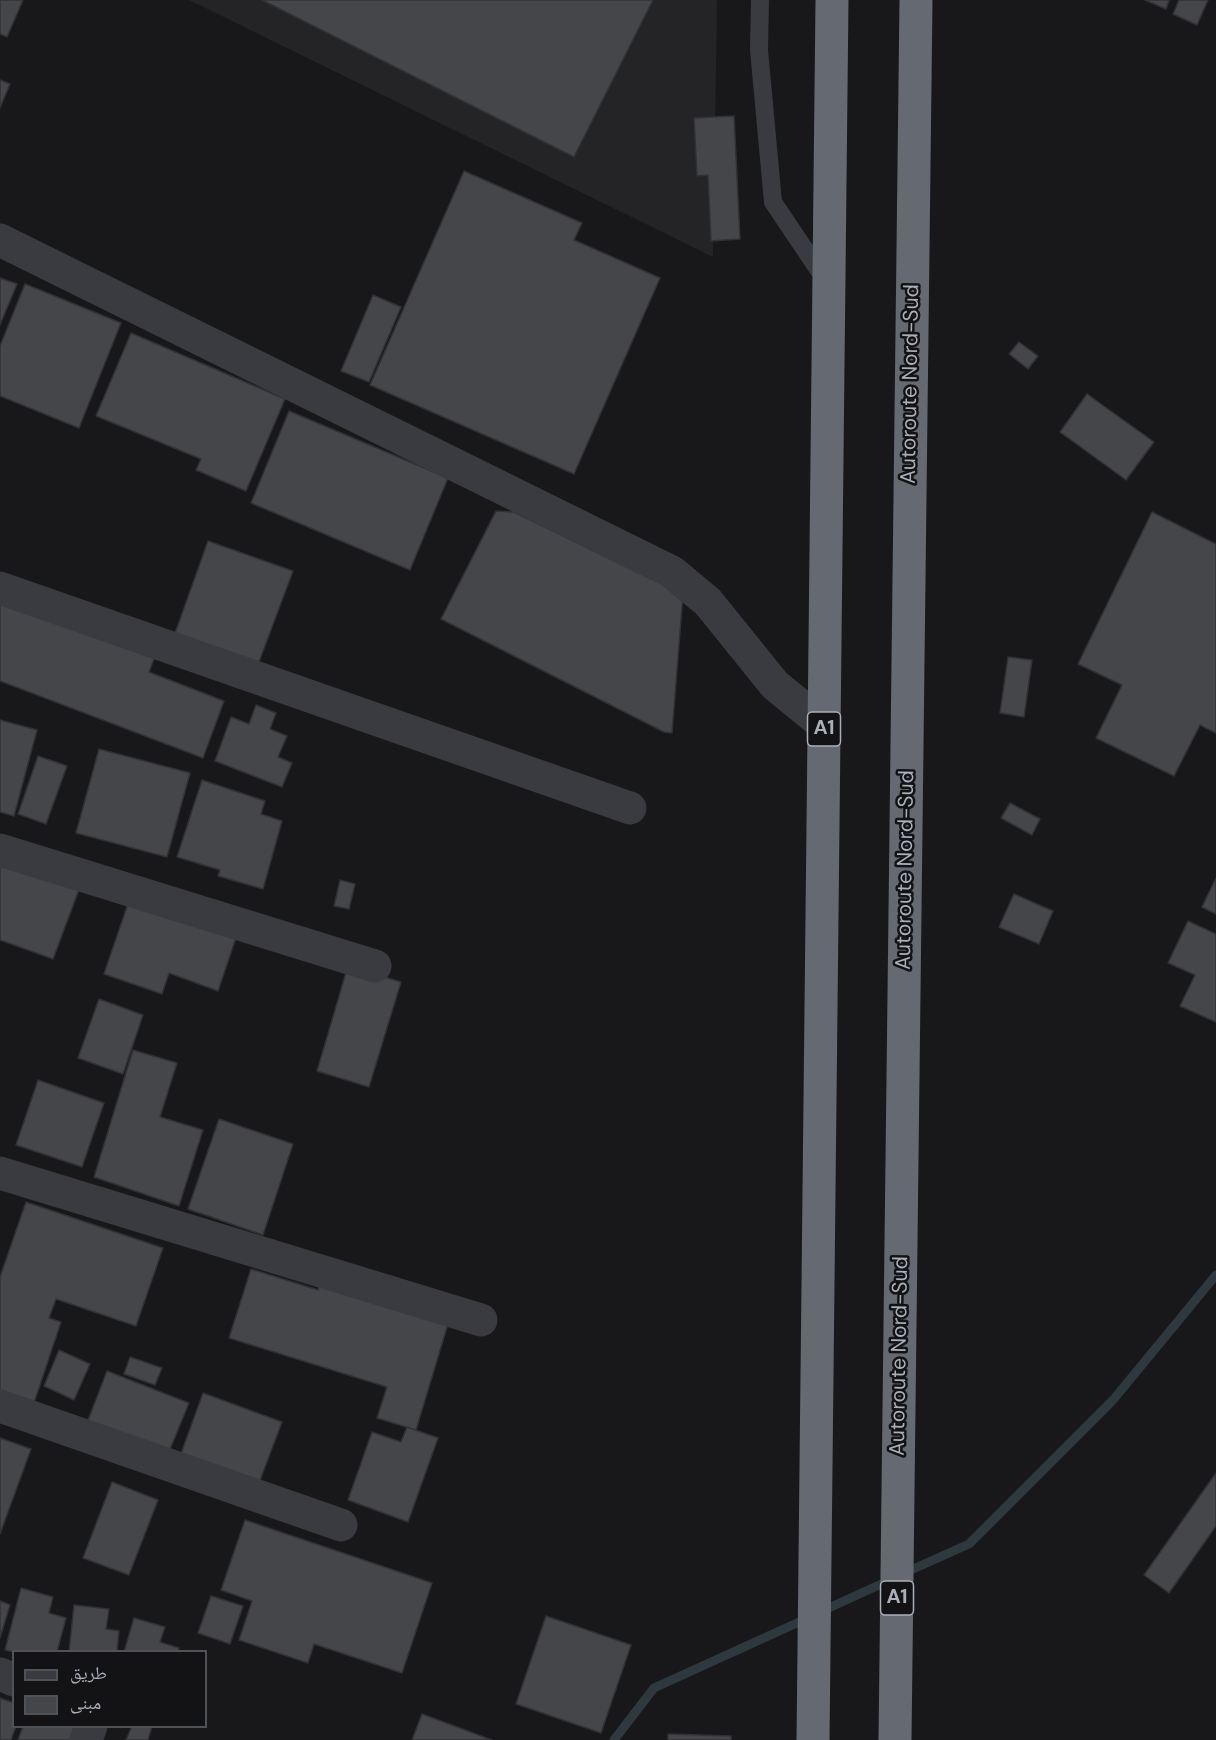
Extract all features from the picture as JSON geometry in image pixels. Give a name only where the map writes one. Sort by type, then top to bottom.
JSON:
[{"type":"highway","name":"A1","points":[[813,1740],[832,0]]},
{"type":"highway","name":"Autoroute Nord-Sud","points":[[895,1740],[916,0]]},
{"type":"street","points":[[0,240],[672,572],[708,602],[775,685],[824,725]]},
{"type":"street","points":[[0,588],[630,808]]},
{"type":"street","points":[[0,850],[375,966]]},
{"type":"street","points":[[0,1173],[482,1320]]},
{"type":"street","points":[[0,1406],[341,1525]]},
{"type":"lane","points":[[760,0],[759,50],[773,202],[829,286]]},
{"type":"shaded area","points":[[189,0],[717,0],[713,257]]},
{"type":"building","points":[[0,0],[23,0],[7,37],[0,34]]},
{"type":"building","points":[[262,0],[653,0],[574,157]]},
{"type":"building","points":[[1145,0],[1169,0],[1166,9]]},
{"type":"building","points":[[1179,0],[1208,0],[1197,25],[1173,14]]},
{"type":"building","points":[[0,80],[10,84],[0,108]]},
{"type":"building","points":[[734,116],[740,239],[711,241],[708,175],[697,176],[694,118]]},
{"type":"building","points":[[464,171],[582,223],[574,240],[660,278],[574,474],[370,385]]},
{"type":"building","points":[[0,278],[17,284],[0,325]]},
{"type":"building","points":[[25,284],[121,323],[79,428],[0,396],[0,346]]},
{"type":"building","points":[[373,295],[401,307],[369,382],[341,371]]},
{"type":"building","points":[[131,333],[285,399],[246,491],[196,470],[201,459],[96,416]]},
{"type":"building","points":[[1019,342],[1038,356],[1028,369],[1009,354]]},
{"type":"building","points":[[1087,394],[1154,442],[1126,480],[1060,432]]},
{"type":"building","points":[[289,411],[448,478],[410,570],[251,503]]},
{"type":"building","points":[[496,511],[514,512],[683,594],[672,733],[664,732],[441,619]]},
{"type":"building","points":[[1152,512],[1216,544],[1216,733],[1200,725],[1174,776],[1096,738],[1122,685],[1078,664]]},
{"type":"building","points":[[208,541],[293,571],[256,670],[173,639]]},
{"type":"building","points":[[0,598],[155,656],[149,672],[224,701],[203,758],[0,681]]},
{"type":"building","points":[[1008,657],[1032,660],[1024,717],[1000,713]]},
{"type":"building","points":[[256,705],[276,713],[270,729],[287,736],[278,757],[292,763],[282,787],[215,761],[231,717],[249,724]]},
{"type":"building","points":[[0,720],[37,730],[14,816],[0,812]]},
{"type":"building","points":[[99,749],[190,773],[167,857],[76,833]]},
{"type":"building","points":[[38,756],[67,766],[46,824],[18,814]]},
{"type":"building","points":[[202,780],[265,801],[261,814],[282,821],[263,889],[218,876],[220,870],[177,857]]},
{"type":"building","points":[[1010,803],[1040,819],[1032,835],[1001,818]]},
{"type":"building","points":[[0,849],[83,879],[53,959],[0,940]]},
{"type":"building","points":[[1216,878],[1216,914],[1202,907]]},
{"type":"building","points":[[340,880],[355,884],[349,909],[334,906]]},
{"type":"building","points":[[132,892],[239,929],[218,991],[169,973],[162,994],[104,974]]},
{"type":"building","points":[[1014,894],[1053,911],[1039,944],[999,927]]},
{"type":"building","points":[[1188,921],[1216,934],[1216,1022],[1180,1006],[1195,975],[1168,963]]},
{"type":"building","points":[[348,966],[401,982],[369,1087],[317,1071]]},
{"type":"building","points":[[99,999],[143,1015],[123,1074],[78,1058]]},
{"type":"building","points":[[133,1050],[177,1063],[160,1117],[203,1130],[179,1206],[94,1177]]},
{"type":"building","points":[[38,1080],[104,1103],[82,1167],[16,1145]]},
{"type":"building","points":[[219,1119],[293,1144],[263,1235],[188,1209]]},
{"type":"building","points":[[26,1202],[163,1248],[136,1326],[56,1299],[49,1318],[61,1322],[34,1403],[0,1392],[0,1277]]},
{"type":"building","points":[[251,1269],[318,1290],[320,1284],[448,1324],[416,1430],[377,1418],[387,1387],[229,1338]]},
{"type":"building","points":[[59,1350],[90,1364],[74,1400],[44,1386]]},
{"type":"building","points":[[130,1357],[162,1368],[155,1385],[124,1374]]},
{"type":"building","points":[[107,1371],[189,1403],[166,1459],[85,1428]]},
{"type":"building","points":[[203,1393],[282,1422],[256,1491],[178,1462]]},
{"type":"building","points":[[407,1427],[438,1438],[408,1522],[348,1500],[372,1432],[401,1442]]},
{"type":"building","points":[[0,1438],[31,1449],[0,1534]]},
{"type":"building","points":[[1216,1473],[1216,1526],[1169,1593],[1144,1575]]},
{"type":"building","points":[[112,1482],[158,1500],[129,1575],[83,1558]]},
{"type":"building","points":[[245,1520],[432,1583],[402,1673],[314,1644],[308,1663],[239,1640],[252,1601],[221,1590]]},
{"type":"building","points":[[21,1588],[53,1597],[49,1613],[66,1618],[58,1650],[5,1650]]},
{"type":"building","points":[[211,1596],[243,1606],[230,1644],[198,1633]]},
{"type":"building","points":[[0,1601],[10,1605],[0,1638]]},
{"type":"building","points":[[74,1605],[109,1609],[106,1629],[119,1631],[117,1650],[69,1650]]},
{"type":"building","points":[[546,1616],[631,1645],[601,1733],[516,1704]]},
{"type":"building","points":[[134,1618],[165,1627],[160,1642],[179,1648],[178,1650],[125,1650]]},
{"type":"building","points":[[0,1698],[12,1702],[12,1728],[15,1728],[11,1740],[0,1740]]},
{"type":"building","points":[[422,1714],[492,1740],[412,1740]]},
{"type":"building","points":[[22,1728],[79,1728],[78,1740],[18,1740]]},
{"type":"building","points":[[131,1728],[151,1728],[148,1740],[126,1740]]},
{"type":"building","points":[[668,1734],[731,1736],[731,1740],[668,1740]]},
{"type":"waterway","points":[[902,1574],[969,1544],[1113,1400],[1216,1275]]},
{"type":"waterway","points":[[820,1612],[890,1580]]},
{"type":"waterway","points":[[614,1740],[654,1688],[808,1618]]}]
